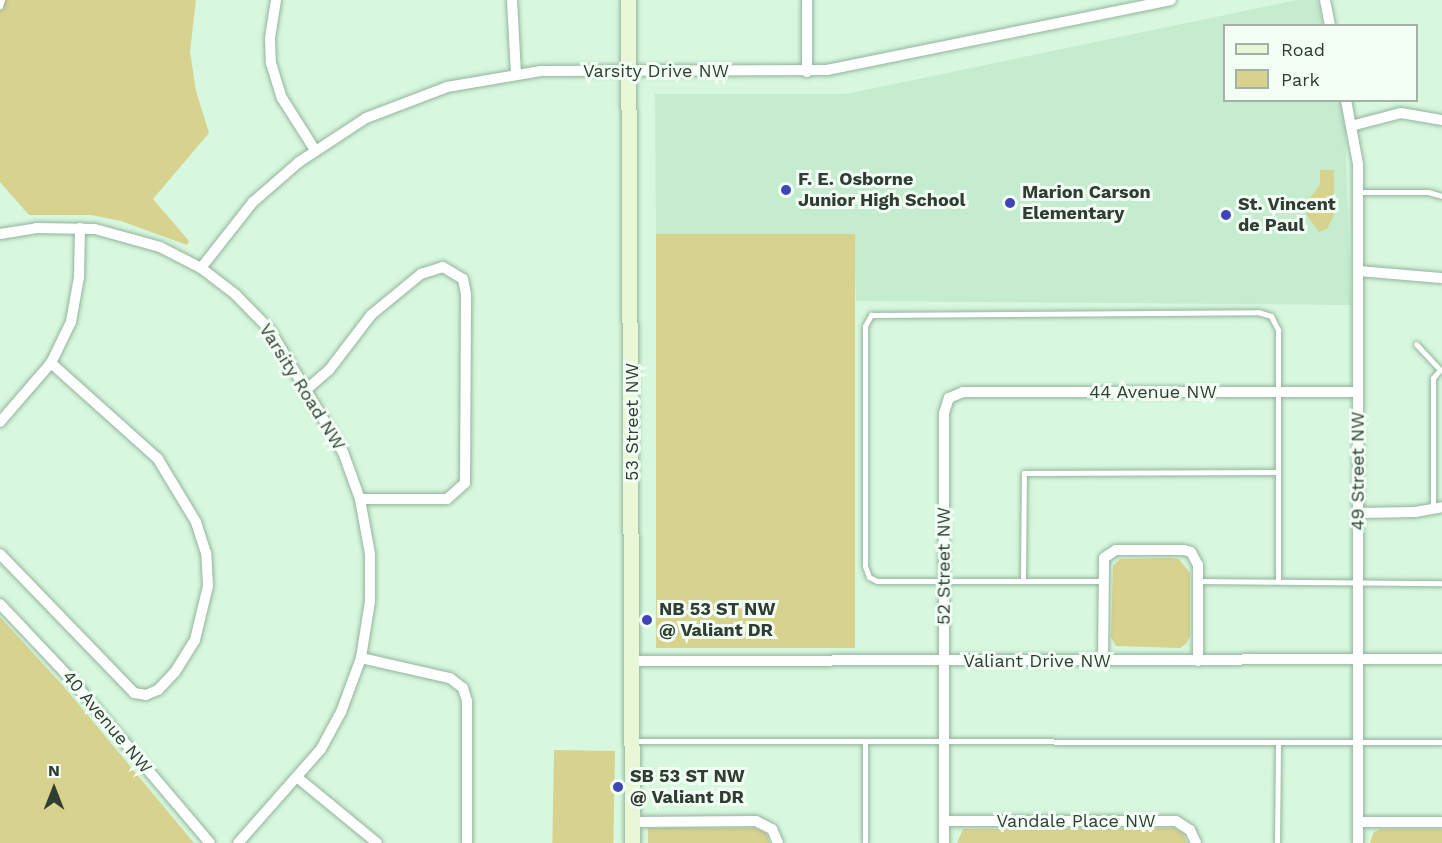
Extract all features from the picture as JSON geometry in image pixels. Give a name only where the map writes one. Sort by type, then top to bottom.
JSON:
[{"type":"street","points":[[276,0],[270,39],[271,63],[282,98],[315,150]]},
{"type":"street","points":[[512,0],[516,73]]},
{"type":"street","name":"53 Street NW","points":[[628,0],[633,661],[632,843]]},
{"type":"street","points":[[807,0],[807,72]]},
{"type":"street","name":"Varsity Drive NW","points":[[201,268],[253,202],[315,150],[347,128],[413,97],[516,73],[807,72],[843,68],[1171,0]]},
{"type":"street","points":[[1325,0],[1330,24]]},
{"type":"street","name":"49 Street NW","points":[[1346,102],[1357,152],[1358,192],[1358,843]]},
{"type":"street","points":[[1351,126],[1401,113],[1442,120]]},
{"type":"street","points":[[0,422],[51,363],[75,307],[80,228]]},
{"type":"street","name":"Varsity Road NW","points":[[0,234],[80,228],[138,239],[201,268],[235,294],[270,330],[308,389],[343,452],[360,500],[371,576],[361,658],[331,731],[298,778],[238,843]]},
{"type":"street","points":[[308,389],[329,370],[371,315],[421,274],[443,267],[463,279],[466,294],[465,483],[447,499],[360,500]]},
{"type":"street","points":[[1358,271],[1442,278]]},
{"type":"street","points":[[0,554],[134,693],[146,695],[158,690],[189,652],[204,612],[208,586],[206,554],[196,522],[158,459],[51,363]]},
{"type":"street","name":"44 Avenue NW","points":[[949,398],[963,392],[1358,392]]},
{"type":"street","name":"52 Street NW","points":[[944,843],[944,413],[949,398]]},
{"type":"street","points":[[1358,513],[1438,508]]},
{"type":"street","points":[[1102,661],[1102,564],[1108,553],[1150,550],[1191,552],[1198,565],[1198,661]]},
{"type":"street","name":"40 Avenue NW","points":[[0,604],[70,678],[210,843]]},
{"type":"street","points":[[361,658],[450,678],[463,688],[467,701],[468,843]]},
{"type":"street","name":"Valiant Drive NW","points":[[633,661],[1358,662],[1442,659]]},
{"type":"street","points":[[298,778],[377,843]]},
{"type":"street","points":[[632,822],[756,821],[772,829],[778,843]]},
{"type":"street","name":"Vandale Place NW","points":[[944,821],[1176,821],[1190,830],[1196,843]]},
{"type":"street","points":[[1358,822],[1442,822]]},
{"type":"lane","points":[[0,6],[2,0]]},
{"type":"lane","points":[[1358,192],[1428,192],[1442,196]]},
{"type":"lane","points":[[1102,581],[877,581],[866,574],[865,326],[871,315],[1258,312],[1271,316],[1276,322],[1278,392],[1278,581]]},
{"type":"lane","points":[[1416,344],[1440,370],[1433,378],[1438,508]]},
{"type":"lane","points":[[1023,580],[1024,473],[1277,472]]},
{"type":"lane","points":[[1198,581],[1442,583]]},
{"type":"lane","points":[[632,741],[1442,742]]},
{"type":"lane","points":[[865,742],[865,843]]},
{"type":"lane","points":[[1277,843],[1278,742]]},
{"type":"shaded area","points":[[1297,0],[1317,0],[1323,24],[1223,24],[1223,102],[1340,102],[1345,127],[1351,305],[856,301],[854,234],[656,235],[655,94],[846,94]]},
{"type":"green space","points":[[0,0],[196,0],[190,52],[196,91],[209,133],[153,199],[189,241],[187,245],[121,221],[91,215],[29,215],[0,182]]},
{"type":"green space","points":[[1320,170],[1334,170],[1334,215],[1327,229],[1319,232],[1306,214],[1306,202],[1320,185]]},
{"type":"green space","points":[[656,234],[855,234],[855,648],[656,648]]},
{"type":"green space","points":[[1120,559],[1179,559],[1190,573],[1190,636],[1186,644],[1180,648],[1116,646],[1111,637],[1113,566]]},
{"type":"green space","points":[[0,617],[65,688],[194,843],[0,843]]},
{"type":"green space","points":[[554,750],[615,751],[613,843],[552,843]]},
{"type":"green space","points":[[648,828],[755,828],[766,833],[770,843],[648,843]]},
{"type":"green space","points":[[1174,828],[1183,833],[1187,843],[957,843],[963,829]]},
{"type":"green space","points":[[1381,829],[1442,829],[1442,843],[1370,843],[1374,832]]},
{"type":"place","name":"F. E. Osborne Junior High School","points":[[786,190]]},
{"type":"place","name":"Marion Carson Elementary","points":[[1010,203]]},
{"type":"place","name":"St. Vincent de Paul","points":[[1226,215]]},
{"type":"place","name":"NB 53 ST NW @ Valiant DR","points":[[647,620]]},
{"type":"place","name":"SB 53 ST NW @ Valiant DR","points":[[618,787]]}]
